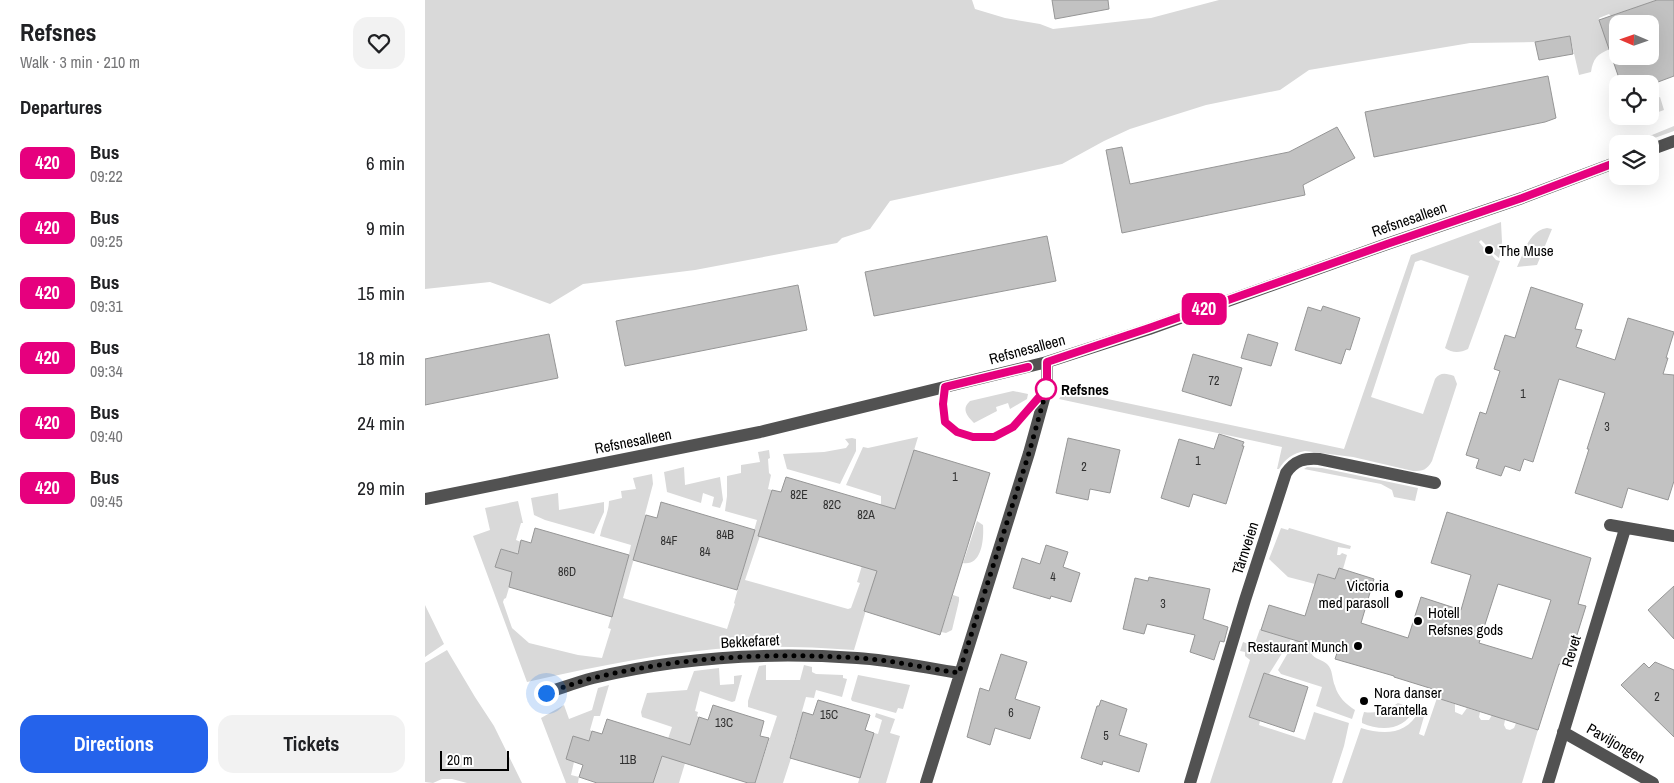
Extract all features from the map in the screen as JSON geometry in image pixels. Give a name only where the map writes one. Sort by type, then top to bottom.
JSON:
[{"type":"street","points":[[1659,147],[1674,141]]},
{"type":"street","name":"Refsnesalleen","points":[[425,499],[760,432],[1047,362],[1522,198],[1609,165]]},
{"type":"street","points":[[926,783],[1029,453],[1047,388],[1047,362]]},
{"type":"street","name":"Tårnveien","points":[[1190,783],[1250,585],[1286,473],[1290,467],[1303,460],[1319,460],[1435,483]]},
{"type":"street","points":[[1610,525],[1674,536]]},
{"type":"street","name":"Revet","points":[[1548,783],[1625,529]]},
{"type":"street","name":"Bekkefaret","points":[[546,693],[593,678],[647,668],[758,655],[809,655],[858,658],[959,673]]},
{"type":"street","name":"Paviljongen","points":[[1563,732],[1653,783]]},
{"type":"shaded area","points":[[425,0],[972,0],[975,9],[1005,18],[1040,24],[1053,29],[1151,18],[1219,0],[1657,0],[1614,15],[1609,14],[1599,18],[1609,50],[1596,58],[1591,72],[1579,75],[1570,36],[1535,42],[1470,43],[1309,70],[1280,90],[1206,105],[1130,129],[1062,164],[890,201],[870,229],[842,238],[837,243],[695,270],[583,284],[550,304],[490,282],[425,289]]},
{"type":"shaded area","points":[[1659,97],[1664,110],[1659,112]]},
{"type":"shaded area","points":[[1674,126],[1674,131],[1659,136],[1652,135]]},
{"type":"shaded area","points":[[1501,222],[1502,242],[1499,258],[1494,254],[1494,247],[1492,245],[1486,245],[1481,240],[1479,242],[1484,248],[1484,253],[1491,254],[1496,260],[1500,261],[1468,349],[1456,352],[1445,348],[1469,276],[1421,260],[1415,262],[1371,397],[1423,414],[1435,379],[1443,374],[1454,376],[1457,384],[1432,461],[1424,469],[1413,471],[1353,457],[1305,451],[1290,457],[1277,469],[1282,447],[1059,399],[1065,390],[1344,449],[1411,255]]},
{"type":"shaded area","points":[[1547,228],[1552,229],[1537,265],[1517,267],[1531,238],[1536,233]]},
{"type":"shaded area","points":[[1013,391],[1028,394],[1027,399],[1010,409],[1008,403],[996,407],[997,411],[974,423],[967,415],[965,410],[970,401]]},
{"type":"shaded area","points":[[918,437],[854,650],[785,647],[716,649],[634,660],[527,682],[473,536],[490,530],[485,508],[518,501],[523,523],[521,523],[516,540],[521,542],[517,554],[501,549],[495,567],[512,572],[513,574],[503,602],[512,628],[529,643],[578,655],[602,658],[611,629],[608,628],[631,545],[600,536],[609,501],[622,498],[621,491],[636,489],[633,478],[652,474],[653,484],[623,598],[727,629],[757,520],[725,511],[727,476],[741,473],[741,465],[760,462],[758,452],[769,450],[769,473],[771,475],[768,489],[772,490],[760,536],[745,580],[848,609],[851,608],[860,583],[857,582],[881,503],[881,496],[846,485],[863,447],[868,448]]},
{"type":"shaded area","points":[[845,439],[856,439],[856,451],[840,484],[787,469],[783,454],[824,452],[846,448],[849,444]]},
{"type":"shaded area","points":[[684,467],[685,485],[720,477],[723,500],[720,508],[712,506],[714,497],[703,493],[701,503],[667,492],[664,472]]},
{"type":"shaded area","points":[[1307,467],[1322,468],[1418,488],[1415,501],[1394,497],[1392,490],[1381,484],[1304,469]]},
{"type":"shaded area","points":[[558,493],[559,510],[604,502],[604,512],[594,534],[534,515],[531,498]]},
{"type":"shaded area","points":[[977,521],[983,525],[981,550],[974,560],[969,563],[963,563]]},
{"type":"shaded area","points":[[1281,528],[1288,530],[1289,528],[1351,546],[1350,549],[1338,547],[1337,555],[1342,553],[1347,555],[1343,569],[1339,568],[1335,579],[1319,574],[1315,584],[1288,577],[1269,559]]},
{"type":"shaded area","points":[[953,595],[959,597],[959,601],[952,630],[946,633],[941,632]]},
{"type":"shaded area","points":[[425,605],[444,644],[425,657]]},
{"type":"shaded area","points":[[1260,629],[1291,639],[1269,674],[1264,673],[1249,717],[1260,721],[1259,725],[1305,740],[1314,712],[1349,723],[1332,783],[1210,783],[1250,660],[1245,656],[1245,652],[1240,651],[1243,642],[1254,646]]},
{"type":"shaded area","points":[[1297,637],[1316,638],[1311,653],[1329,666],[1338,694],[1355,710],[1352,719],[1316,706],[1322,687],[1281,674],[1278,670]]},
{"type":"shaded area","points":[[447,650],[494,726],[522,783],[467,783],[452,779],[442,779],[433,783],[425,782],[425,663]]},
{"type":"shaded area","points":[[766,665],[766,680],[800,680],[804,665],[812,667],[812,672],[816,674],[843,675],[843,678],[847,679],[842,697],[816,690],[814,698],[806,697],[793,745],[795,746],[783,783],[755,783],[777,716],[748,707],[748,701],[759,666]]},
{"type":"shaded area","points":[[719,668],[720,685],[734,684],[734,676],[742,675],[735,701],[732,702],[700,691],[695,711],[698,712],[697,716],[699,717],[679,783],[653,783],[672,727],[642,717],[641,712],[647,693],[687,690],[694,671]]},
{"type":"shaded area","points":[[858,675],[910,685],[903,709],[898,708],[896,713],[852,701]]},
{"type":"shaded area","points":[[609,685],[600,716],[594,716],[589,741],[566,759],[574,762],[571,775],[579,777],[578,783],[566,783],[541,718],[564,705],[569,719],[592,710],[598,688]]},
{"type":"shaded area","points":[[1437,698],[1455,704],[1455,712],[1462,715],[1467,708],[1480,712],[1479,717],[1481,720],[1489,720],[1492,715],[1505,720],[1504,725],[1506,729],[1514,728],[1516,723],[1538,730],[1522,783],[1342,783],[1361,728],[1378,732],[1401,729],[1414,719],[1419,711],[1425,713],[1419,734],[1424,736]]},
{"type":"shaded area","points":[[1398,703],[1414,709],[1410,716],[1399,725],[1377,728],[1362,723],[1364,712],[1382,711]]},
{"type":"shaded area","points":[[876,713],[895,719],[890,733],[900,736],[886,783],[858,783],[874,733],[878,734],[882,720],[875,717]]},
{"type":"building","points":[[1052,0],[1108,0],[1109,9],[1055,19]]},
{"type":"building","points":[[1657,0],[1674,0],[1674,76],[1659,82],[1659,75],[1618,75],[1614,65],[1659,65],[1659,15],[1614,15]]},
{"type":"building","points":[[1609,17],[1609,49],[1599,20]]},
{"type":"building","points":[[1570,36],[1573,54],[1539,60],[1535,42]]},
{"type":"building","points":[[1548,76],[1556,118],[1545,122],[1374,157],[1365,112]]},
{"type":"building","points":[[1337,127],[1355,158],[1303,185],[1305,195],[1122,233],[1106,150],[1122,147],[1130,184],[1289,152]]},
{"type":"building","points":[[1047,236],[1056,281],[874,316],[865,272]]},
{"type":"building","points":[[798,285],[807,330],[625,366],[616,321]]},
{"type":"building","points":[[1531,287],[1583,304],[1575,329],[1582,330],[1576,347],[1615,360],[1628,318],[1674,332],[1663,374],[1674,375],[1674,481],[1668,500],[1628,488],[1622,508],[1575,493],[1605,393],[1559,379],[1533,462],[1524,459],[1520,471],[1505,466],[1501,476],[1476,468],[1479,459],[1466,455],[1480,412],[1486,414],[1500,371],[1494,369],[1505,335],[1515,338]]},
{"type":"building","points":[[1323,306],[1360,318],[1350,350],[1346,349],[1341,364],[1295,350],[1308,307],[1321,311]]},
{"type":"building","points":[[549,334],[558,378],[425,405],[425,359]]},
{"type":"building","points":[[1248,334],[1278,343],[1271,366],[1241,358]]},
{"type":"building","points":[[1193,354],[1242,368],[1231,406],[1182,391]]},
{"type":"building","points":[[1219,434],[1244,442],[1226,504],[1193,494],[1189,507],[1161,498],[1179,439],[1214,449]]},
{"type":"building","points":[[1068,438],[1120,450],[1110,493],[1090,489],[1088,500],[1056,493]]},
{"type":"building","points":[[914,450],[990,473],[940,635],[864,611],[877,571],[758,536],[772,490],[781,492],[786,477],[895,509]]},
{"type":"building","points":[[661,502],[755,530],[737,590],[633,560],[646,515],[657,518]]},
{"type":"building","points":[[1447,512],[1591,558],[1578,604],[1586,606],[1567,667],[1559,664],[1538,730],[1434,697],[1436,690],[1335,659],[1337,653],[1261,630],[1269,605],[1305,616],[1318,574],[1335,579],[1339,568],[1374,579],[1361,623],[1408,638],[1421,597],[1461,610],[1471,575],[1431,563]],"holes":[[[1498,584],[1551,600],[1532,659],[1479,643]]]},
{"type":"building","points":[[535,528],[629,555],[612,617],[509,587],[512,572],[495,567],[501,549],[518,554],[521,540],[531,543]]},
{"type":"building","points":[[1046,545],[1068,552],[1063,567],[1080,573],[1071,602],[1051,596],[1050,599],[1013,588],[1022,558],[1040,564]]},
{"type":"building","points":[[1149,577],[1210,589],[1203,619],[1228,627],[1224,642],[1220,641],[1214,660],[1190,652],[1195,635],[1147,624],[1144,634],[1123,629],[1135,578],[1148,581]]},
{"type":"building","points":[[1674,586],[1674,639],[1648,610]]},
{"type":"building","points":[[1001,654],[1027,662],[1015,699],[1040,707],[1030,739],[995,728],[990,745],[967,737],[980,688],[989,691]]},
{"type":"building","points":[[1655,662],[1674,670],[1674,737],[1621,685],[1644,663],[1649,668]]},
{"type":"building","points":[[1264,673],[1308,687],[1294,732],[1249,717]]},
{"type":"building","points":[[818,700],[870,715],[865,730],[874,733],[860,778],[790,758],[803,712],[813,715]]},
{"type":"building","points":[[1101,700],[1127,709],[1119,735],[1147,744],[1139,772],[1103,761],[1102,765],[1081,758],[1097,706],[1099,706]]},
{"type":"building","points":[[713,705],[764,721],[760,736],[769,738],[755,783],[748,783],[662,756],[653,783],[597,783],[579,777],[583,765],[566,759],[573,736],[589,741],[592,731],[602,734],[607,719],[690,745],[699,717],[708,720]]},
{"type":"bus line","name":"420","points":[[1028,367],[945,387],[943,404],[945,422],[957,432],[973,437],[994,437],[1013,427],[1047,388],[1047,362],[1522,198],[1609,165]]},
{"type":"place","name":"The Muse","points":[[1489,250]]},
{"type":"place","name":"Refsnes","points":[[1046,389]]},
{"type":"place","name":"Victoria med parasoll","points":[[1399,594]]},
{"type":"place","name":"Hotell Refsnes gods","points":[[1418,621]]},
{"type":"place","name":"Restaurant Munch","points":[[1358,646]]},
{"type":"place","name":"Nora danser Tarantella","points":[[1364,701]]},
{"type":"route","points":[[546,693],[593,678],[647,668],[758,655],[809,655],[858,658],[959,673],[1029,453],[1046,389]]}]
